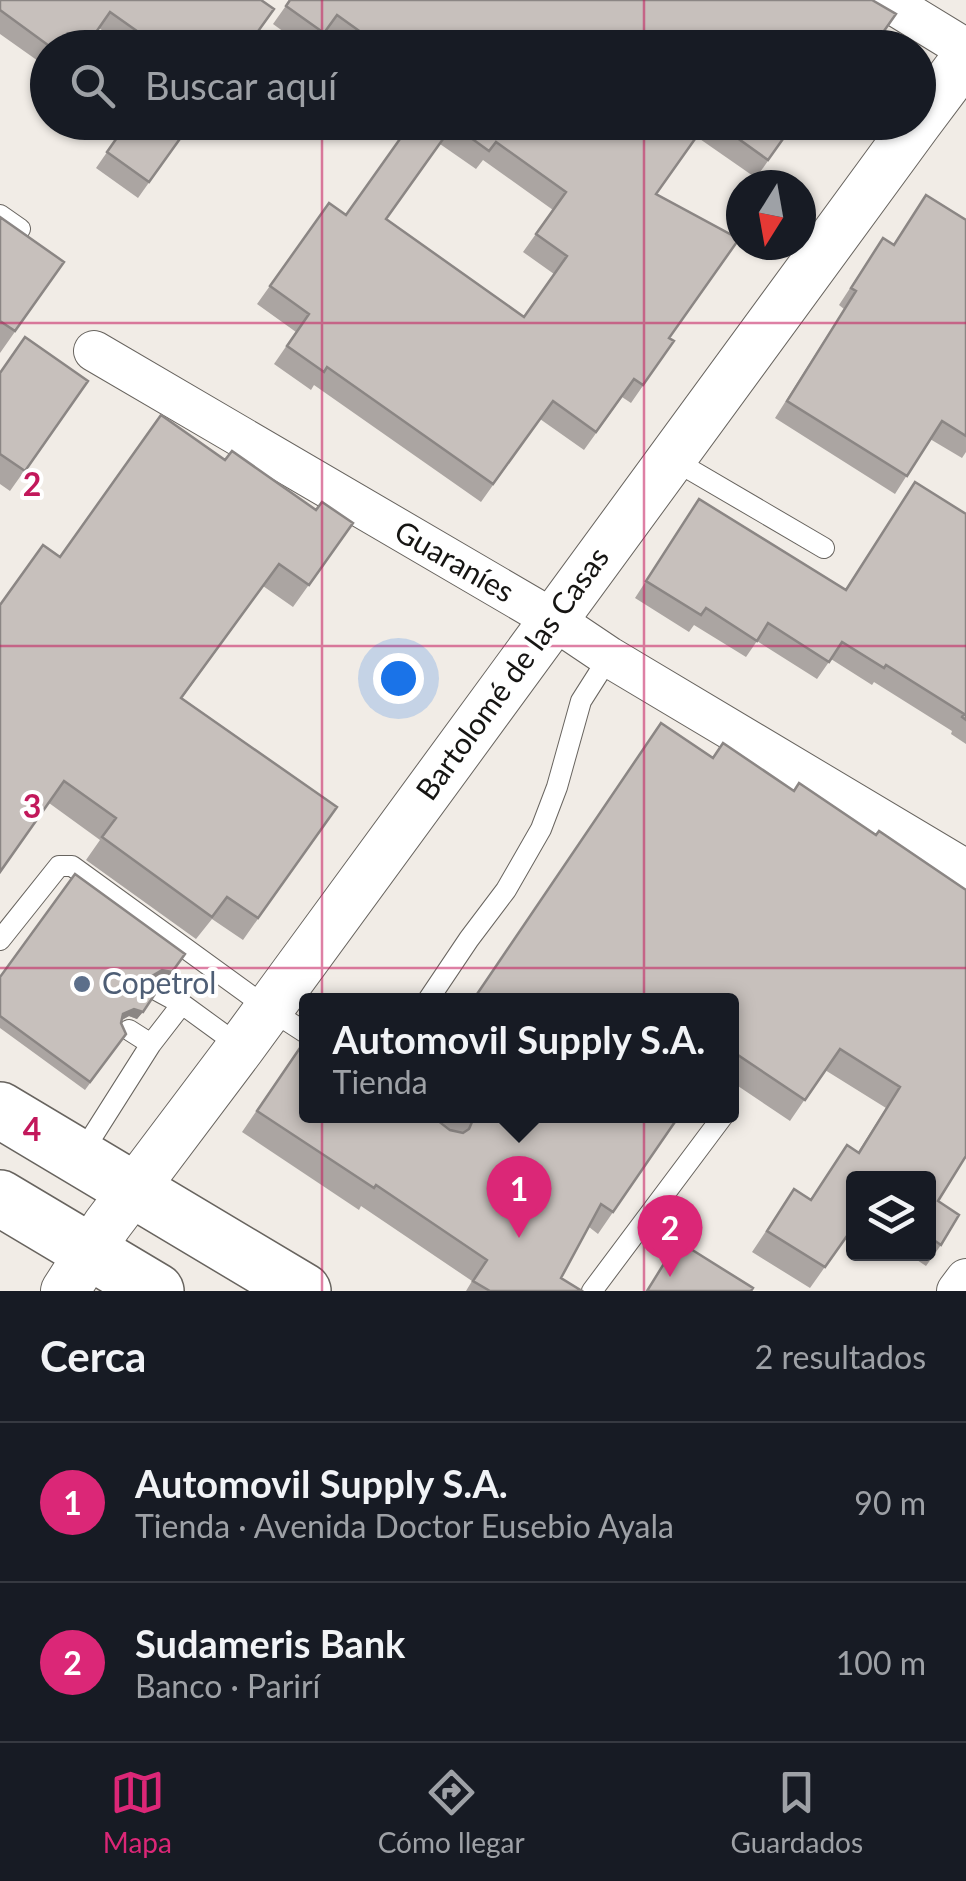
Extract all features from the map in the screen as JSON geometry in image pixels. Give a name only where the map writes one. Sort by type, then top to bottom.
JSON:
[{"type":"highway","points":[[0,1110],[79,1158],[99,1240],[156,1291]]},
{"type":"highway","points":[[0,1198],[99,1240],[303,1291]]},
{"type":"street","points":[[886,0],[935,30]]},
{"type":"street","points":[[936,31],[966,49]]},
{"type":"street","name":"Bartolomé de las Casas","points":[[936,98],[966,58]]},
{"type":"street","name":"Bartolomé de las Casas","points":[[307,993],[554,620],[905,140]]},
{"type":"street","name":"Guaraníes","points":[[94,351],[554,620],[609,657],[966,870]]},
{"type":"street","name":"Bartolomé de las Casas","points":[[99,1240],[240,1047],[288,1021]]},
{"type":"street","points":[[957,1291],[966,1278]]},
{"type":"lane","points":[[0,216],[20,228]]},
{"type":"lane","points":[[670,458],[824,548]]},
{"type":"lane","points":[[433,993],[506,890],[542,829],[580,701],[609,657]]},
{"type":"lane","points":[[5,946],[38,909],[58,866],[72,866],[288,1021]]},
{"type":"lane","points":[[158,991],[240,1047]]},
{"type":"lane","points":[[79,1158],[151,1044],[182,1004]]},
{"type":"lane","points":[[129,1030],[151,1044]]},
{"type":"lane","points":[[592,1291],[718,1123]]},
{"type":"building","points":[[0,0],[261,0],[274,9],[259,30],[136,30],[110,12],[98,30],[30,32],[0,10]]},
{"type":"building","points":[[290,0],[872,0],[896,14],[885,30],[358,30],[337,15],[326,30],[320,30],[286,6]]},
{"type":"building","points":[[115,140],[179,140],[149,182],[107,152]]},
{"type":"building","points":[[399,140],[442,140],[386,219],[524,317],[567,256],[536,234],[566,192],[496,142],[489,151],[474,140],[694,140],[656,194],[726,232],[726,257],[669,338],[674,341],[643,385],[634,379],[596,432],[553,401],[493,484],[327,367],[324,372],[287,346],[309,314],[270,286],[329,203],[346,215]]},
{"type":"building","points":[[740,140],[782,140],[768,160]]},
{"type":"building","points":[[926,195],[966,220],[966,436],[942,421],[907,476],[787,401],[856,291],[851,288],[883,238],[894,245]]},
{"type":"building","points":[[0,217],[64,262],[15,331],[0,321]]},
{"type":"building","points":[[25,337],[88,381],[25,471],[0,454],[0,373]]},
{"type":"building","points":[[161,415],[225,460],[232,451],[316,510],[322,502],[353,523],[309,585],[279,564],[181,698],[337,807],[258,918],[227,897],[212,917],[102,837],[116,818],[64,781],[0,872],[0,605],[43,545],[60,557]]},
{"type":"building","points":[[915,482],[966,514],[966,720],[964,714],[842,642],[829,662],[768,623],[757,641],[706,608],[701,615],[646,581],[699,499],[846,590]]},
{"type":"building","points":[[661,723],[713,758],[723,743],[794,791],[799,783],[966,890],[966,1156],[938,1201],[959,1215],[941,1245],[936,1242],[936,1171],[846,1171],[846,1237],[825,1267],[767,1231],[794,1189],[811,1200],[847,1145],[859,1153],[900,1087],[840,1049],[805,1100],[739,1056],[739,993],[478,993]]},
{"type":"building","name":"Copetrol","points":[[75,874],[185,954],[172,972],[162,970],[152,976],[150,985],[155,994],[143,1012],[134,1009],[123,1014],[121,1023],[126,1034],[90,1082],[0,1016],[0,977]]},
{"type":"building","points":[[299,1049],[299,1123],[441,1123],[463,1133],[472,1123],[674,1123],[613,1212],[601,1204],[561,1278],[582,1291],[490,1291],[473,1281],[487,1260],[257,1111]]},
{"type":"building","points":[[678,1241],[753,1288],[647,1291]]},
{"type":"place","name":"Copetrol","points":[[82,984]]},
{"type":"place","name":"Automovil Supply S.A.","points":[[519,1238]]},
{"type":"place","name":"Sudameris Bank","points":[[670,1277]]}]
